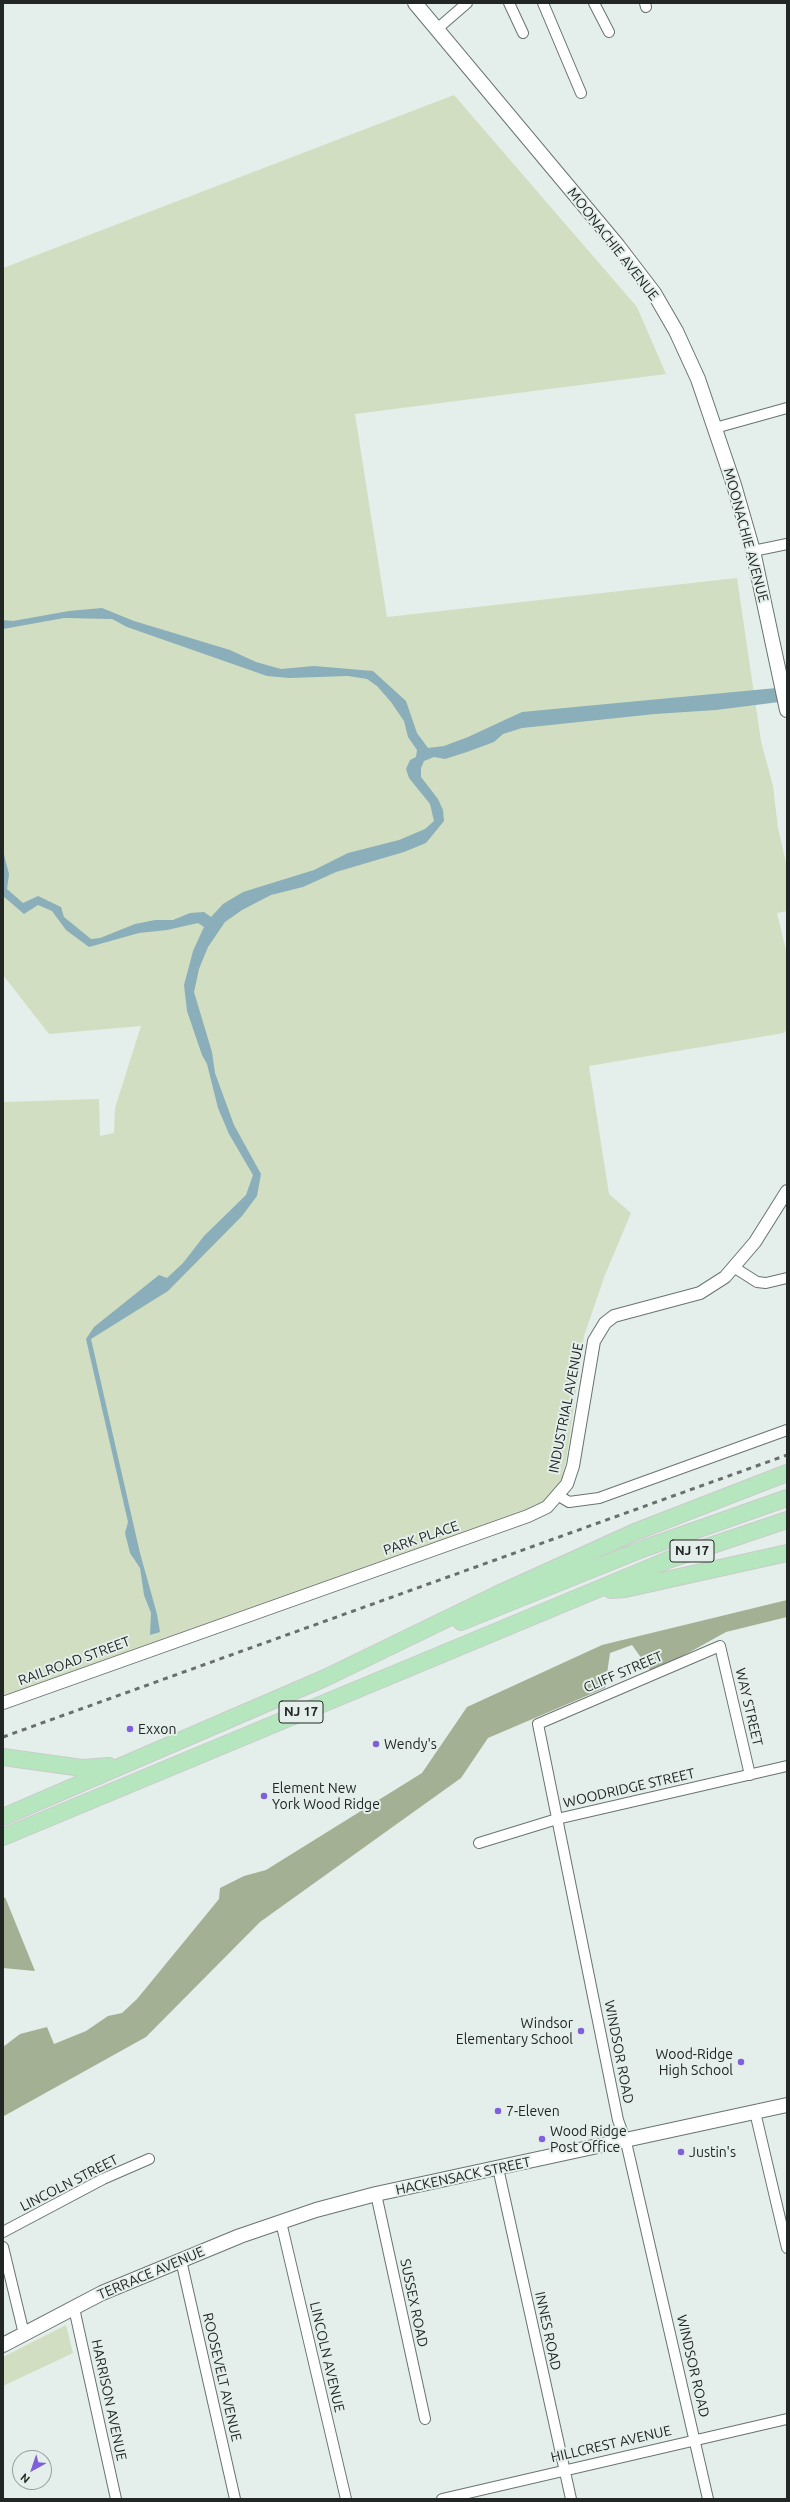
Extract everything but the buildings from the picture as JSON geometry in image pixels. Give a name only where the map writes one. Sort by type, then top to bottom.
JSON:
[{"type":"highway","points":[[325,1678],[563,1564],[635,1532],[787,1473]]},
{"type":"highway","name":"NJ 17","points":[[3,1817],[121,1765],[184,1741],[325,1678],[645,1548],[787,1498]]},
{"type":"highway","name":"NJ 17","points":[[3,1837],[668,1560],[787,1520]]},
{"type":"highway","points":[[600,1589],[625,1589],[787,1553]]},
{"type":"highway","points":[[3,1757],[82,1768],[121,1765]]},
{"type":"main road","name":"MOONACHIE AVENUE","points":[[415,3],[618,246],[654,293],[676,331],[698,379],[716,428],[753,551],[786,707]]},
{"type":"main road","name":"HACKENSACK STREET","points":[[304,2214],[376,2194],[626,2142],[787,2105]]},
{"type":"main road","name":"TERRACE AVENUE","points":[[3,2345],[102,2292],[181,2260],[304,2214]]},
{"type":"street","points":[[509,3],[523,33]]},
{"type":"street","points":[[543,3],[581,93]]},
{"type":"street","points":[[594,3],[608,32]]},
{"type":"street","points":[[437,29],[463,4]]},
{"type":"street","points":[[716,428],[787,408]]},
{"type":"street","points":[[753,551],[787,544]]},
{"type":"street","name":"INDUSTRIAL AVENUE","points":[[558,1496],[567,1484],[572,1466],[594,1341],[605,1323],[614,1316],[700,1293],[720,1280],[734,1268],[755,1242],[787,1191]]},
{"type":"street","points":[[734,1268],[757,1282],[766,1283],[787,1278]]},
{"type":"street","points":[[558,1496],[569,1502],[599,1498],[787,1430]]},
{"type":"street","name":"PARK PLACE","points":[[156,1647],[528,1516],[546,1507],[558,1496]]},
{"type":"street","name":"CLIFF STREET","points":[[538,1724],[720,1646]]},
{"type":"street","name":"WAY STREET","points":[[720,1646],[750,1775]]},
{"type":"street","name":"RAILROAD STREET","points":[[3,1703],[156,1647]]},
{"type":"street","name":"WINDSOR ROAD","points":[[538,1724],[618,2120],[626,2142],[708,2499]]},
{"type":"street","name":"WOODRIDGE STREET","points":[[479,1842],[557,1818],[787,1766]]},
{"type":"street","points":[[755,2112],[787,2248]]},
{"type":"street","name":"LINCOLN STREET","points":[[3,2232],[103,2179],[149,2160]]},
{"type":"street","name":"INNES ROAD","points":[[498,2168],[571,2499]]},
{"type":"street","name":"SUSSEX ROAD","points":[[376,2194],[425,2419]]},
{"type":"street","name":"LINCOLN AVENUE","points":[[281,2222],[346,2499]]},
{"type":"street","points":[[3,2247],[24,2334]]},
{"type":"street","name":"ROOSEVELT AVENUE","points":[[181,2260],[235,2499]]},
{"type":"street","name":"HARRISON AVENUE","points":[[74,2308],[116,2499]]},
{"type":"street","name":"HILLCREST AVENUE","points":[[442,2499],[787,2418]]},
{"type":"green space","points":[[454,95],[637,307],[666,374],[355,414],[387,617],[737,578],[761,741],[773,786],[778,828],[787,867],[787,911],[777,913],[787,954],[787,1029],[784,1033],[589,1066],[609,1194],[631,1213],[605,1275],[584,1336],[567,1455],[559,1496],[547,1507],[3,1703],[3,1102],[99,1099],[100,1136],[114,1133],[115,1108],[141,1026],[49,1034],[3,975],[3,268]]},
{"type":"green space","points":[[787,1600],[787,1617],[726,1632],[652,1673],[632,1645],[610,1653],[605,1688],[488,1738],[461,1778],[260,1922],[146,2037],[4,2116],[3,2120],[3,2047],[20,2034],[47,2027],[54,2044],[86,2031],[108,2016],[122,2013],[137,1999],[219,1899],[220,1888],[244,1876],[266,1870],[422,1773],[467,1707],[602,1645]]},
{"type":"green space","points":[[5,1897],[35,1971],[3,1968],[3,1900]]},
{"type":"green space","points":[[66,2325],[73,2353],[3,2386],[3,2357]]},
{"type":"water","points":[[102,608],[134,621],[230,650],[256,662],[281,669],[314,666],[373,671],[406,701],[417,733],[428,748],[444,746],[468,737],[522,712],[787,687],[787,701],[716,710],[655,714],[522,728],[503,734],[494,742],[467,752],[445,759],[434,757],[424,761],[421,768],[421,777],[438,799],[443,810],[444,821],[426,843],[404,852],[336,872],[303,887],[271,895],[242,910],[225,922],[208,947],[199,969],[194,992],[212,1052],[215,1073],[234,1125],[261,1174],[257,1196],[242,1216],[168,1291],[91,1339],[140,1553],[157,1614],[160,1632],[150,1635],[151,1613],[144,1595],[140,1568],[130,1553],[125,1533],[128,1522],[86,1339],[94,1327],[159,1275],[167,1278],[183,1263],[204,1236],[246,1195],[253,1175],[229,1134],[218,1108],[207,1064],[202,1055],[187,1011],[184,985],[193,951],[204,927],[198,923],[167,930],[139,933],[89,947],[66,930],[52,911],[38,905],[24,914],[3,896],[3,851],[9,874],[7,889],[23,903],[38,896],[61,907],[64,917],[91,939],[100,938],[135,924],[155,920],[173,920],[190,913],[204,912],[211,917],[223,904],[243,892],[314,870],[348,853],[399,840],[425,829],[434,821],[430,804],[409,778],[406,769],[410,760],[416,757],[417,750],[408,737],[404,721],[391,702],[377,686],[367,679],[348,676],[289,678],[267,676],[127,627],[112,619],[64,618],[3,629],[3,620],[13,621],[69,611]]},
{"type":"railway","points":[[3,1737],[787,1455]]},
{"type":"place","name":"Exxon","points":[[130,1729]]},
{"type":"place","name":"Wendy's","points":[[376,1744]]},
{"type":"place","name":"Element New York Wood Ridge","points":[[264,1796]]},
{"type":"place","name":"Windsor Elementary School","points":[[581,2031]]},
{"type":"place","name":"Wood-Ridge High School","points":[[741,2062]]},
{"type":"place","name":"7-Eleven","points":[[498,2111]]},
{"type":"place","name":"Wood Ridge Post Office","points":[[542,2139]]},
{"type":"place","name":"Justin's","points":[[681,2152]]}]
